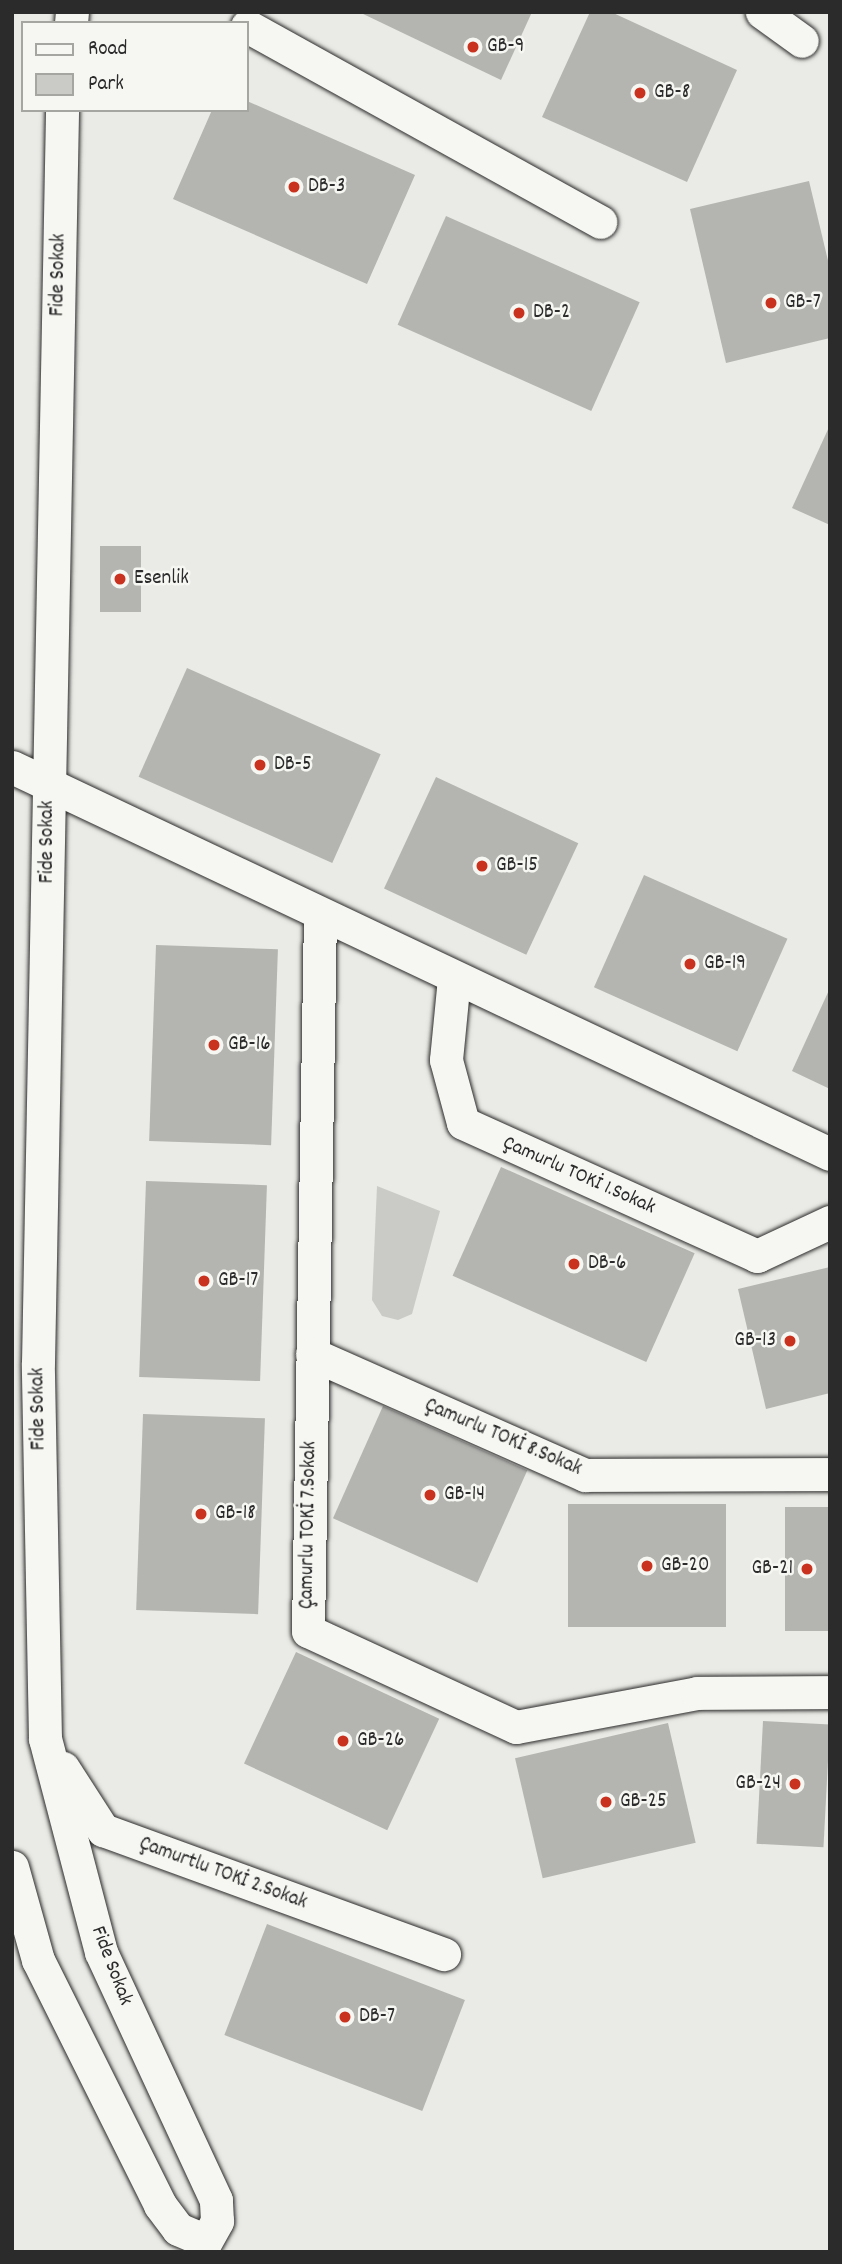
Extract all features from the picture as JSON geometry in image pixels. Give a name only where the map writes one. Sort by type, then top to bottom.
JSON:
[{"type":"street","points":[[221,12],[237,21]]},
{"type":"street","points":[[762,12],[802,41]]},
{"type":"street","points":[[248,27],[600,222]]},
{"type":"street","name":"Fide Sokak","points":[[12,1867],[38,1960],[160,2205],[178,2230],[206,2241],[217,2221],[216,2200],[101,1952],[45,1739],[38,1363],[48,1076],[48,785],[62,112]]},
{"type":"street","points":[[12,768],[830,1154]]},
{"type":"street","name":"Çamurlu TOKİ 7.Sokak","points":[[320,914],[308,1631],[516,1727],[697,1693],[830,1692]]},
{"type":"street","name":"Çamurlu TOKİ 1.Sokak","points":[[454,978],[446,1060],[463,1123],[757,1256],[830,1222]]},
{"type":"street","name":"Çamurlu TOKİ 8.Sokak","points":[[312,1354],[585,1475],[830,1474]]},
{"type":"street","name":"Çamurtlu TOKİ 2.Sokak","points":[[45,1739],[103,1830],[444,1954]]},
{"type":"green space","points":[[377,1186],[440,1211],[412,1314],[398,1320],[382,1316],[372,1300]]},
{"type":"building","name":"GB-9","points":[[359,12],[532,12],[501,80]]},
{"type":"building","name":"GB-8","points":[[590,12],[611,12],[737,70],[687,182],[542,117]]},
{"type":"building","name":"DB-3","points":[[248,101],[415,175],[367,284],[173,199],[211,112],[248,112]]},
{"type":"building","name":"GB-7","points":[[809,181],[830,269],[830,338],[726,363],[690,209]]},
{"type":"building","name":"DB-2","points":[[446,216],[640,302],[591,411],[398,325]]},
{"type":"building","points":[[830,425],[830,525],[792,508]]},
{"type":"building","name":"Esenlik","points":[[100,546],[141,546],[141,612],[100,612]]},
{"type":"building","name":"DB-5","points":[[187,668],[381,754],[332,863],[139,777]]},
{"type":"building","name":"GB-15","points":[[436,777],[578,843],[526,955],[384,888]]},
{"type":"building","name":"GB-19","points":[[644,875],[787,939],[737,1051],[594,987]]},
{"type":"building","name":"GB-16","points":[[156,945],[278,949],[271,1145],[149,1141]]},
{"type":"building","points":[[830,988],[830,1089],[792,1071]]},
{"type":"building","name":"DB-6","points":[[501,1167],[695,1253],[646,1362],[453,1276]]},
{"type":"building","name":"GB-17","points":[[146,1181],[267,1185],[260,1381],[139,1377]]},
{"type":"building","name":"GB-13","points":[[830,1267],[830,1393],[766,1409],[738,1289]]},
{"type":"building","name":"GB-14","points":[[383,1406],[527,1470],[477,1583],[333,1518]]},
{"type":"building","name":"GB-18","points":[[143,1414],[265,1418],[258,1614],[136,1610]]},
{"type":"building","name":"GB-20","points":[[568,1504],[726,1504],[726,1627],[568,1627]]},
{"type":"building","name":"GB-21","points":[[785,1507],[830,1507],[830,1631],[785,1631]]},
{"type":"building","name":"GB-26","points":[[296,1652],[439,1719],[387,1830],[244,1763]]},
{"type":"building","name":"GB-24","points":[[763,1721],[830,1725],[823,1847],[757,1844]]},
{"type":"building","name":"GB-25","points":[[668,1723],[696,1843],[543,1878],[515,1758]]},
{"type":"building","name":"DB-7","points":[[267,1924],[465,2000],[422,2111],[224,2035]]},
{"type":"place","name":"GB-9","points":[[473,47]]},
{"type":"place","name":"GB-8","points":[[640,93]]},
{"type":"place","name":"DB-3","points":[[294,187]]},
{"type":"place","name":"GB-7","points":[[771,303]]},
{"type":"place","name":"DB-2","points":[[519,313]]},
{"type":"place","name":"Esenlik","points":[[120,579]]},
{"type":"place","name":"DB-5","points":[[260,765]]},
{"type":"place","name":"GB-15","points":[[482,866]]},
{"type":"place","name":"GB-19","points":[[690,964]]},
{"type":"place","name":"GB-16","points":[[214,1045]]},
{"type":"place","name":"DB-6","points":[[574,1264]]},
{"type":"place","name":"GB-17","points":[[204,1281]]},
{"type":"place","name":"GB-13","points":[[790,1341]]},
{"type":"place","name":"GB-14","points":[[430,1495]]},
{"type":"place","name":"GB-18","points":[[201,1514]]},
{"type":"place","name":"GB-20","points":[[647,1566]]},
{"type":"place","name":"GB-21","points":[[807,1569]]},
{"type":"place","name":"GB-26","points":[[343,1741]]},
{"type":"place","name":"GB-24","points":[[795,1784]]},
{"type":"place","name":"GB-25","points":[[606,1802]]},
{"type":"place","name":"DB-7","points":[[345,2017]]}]
